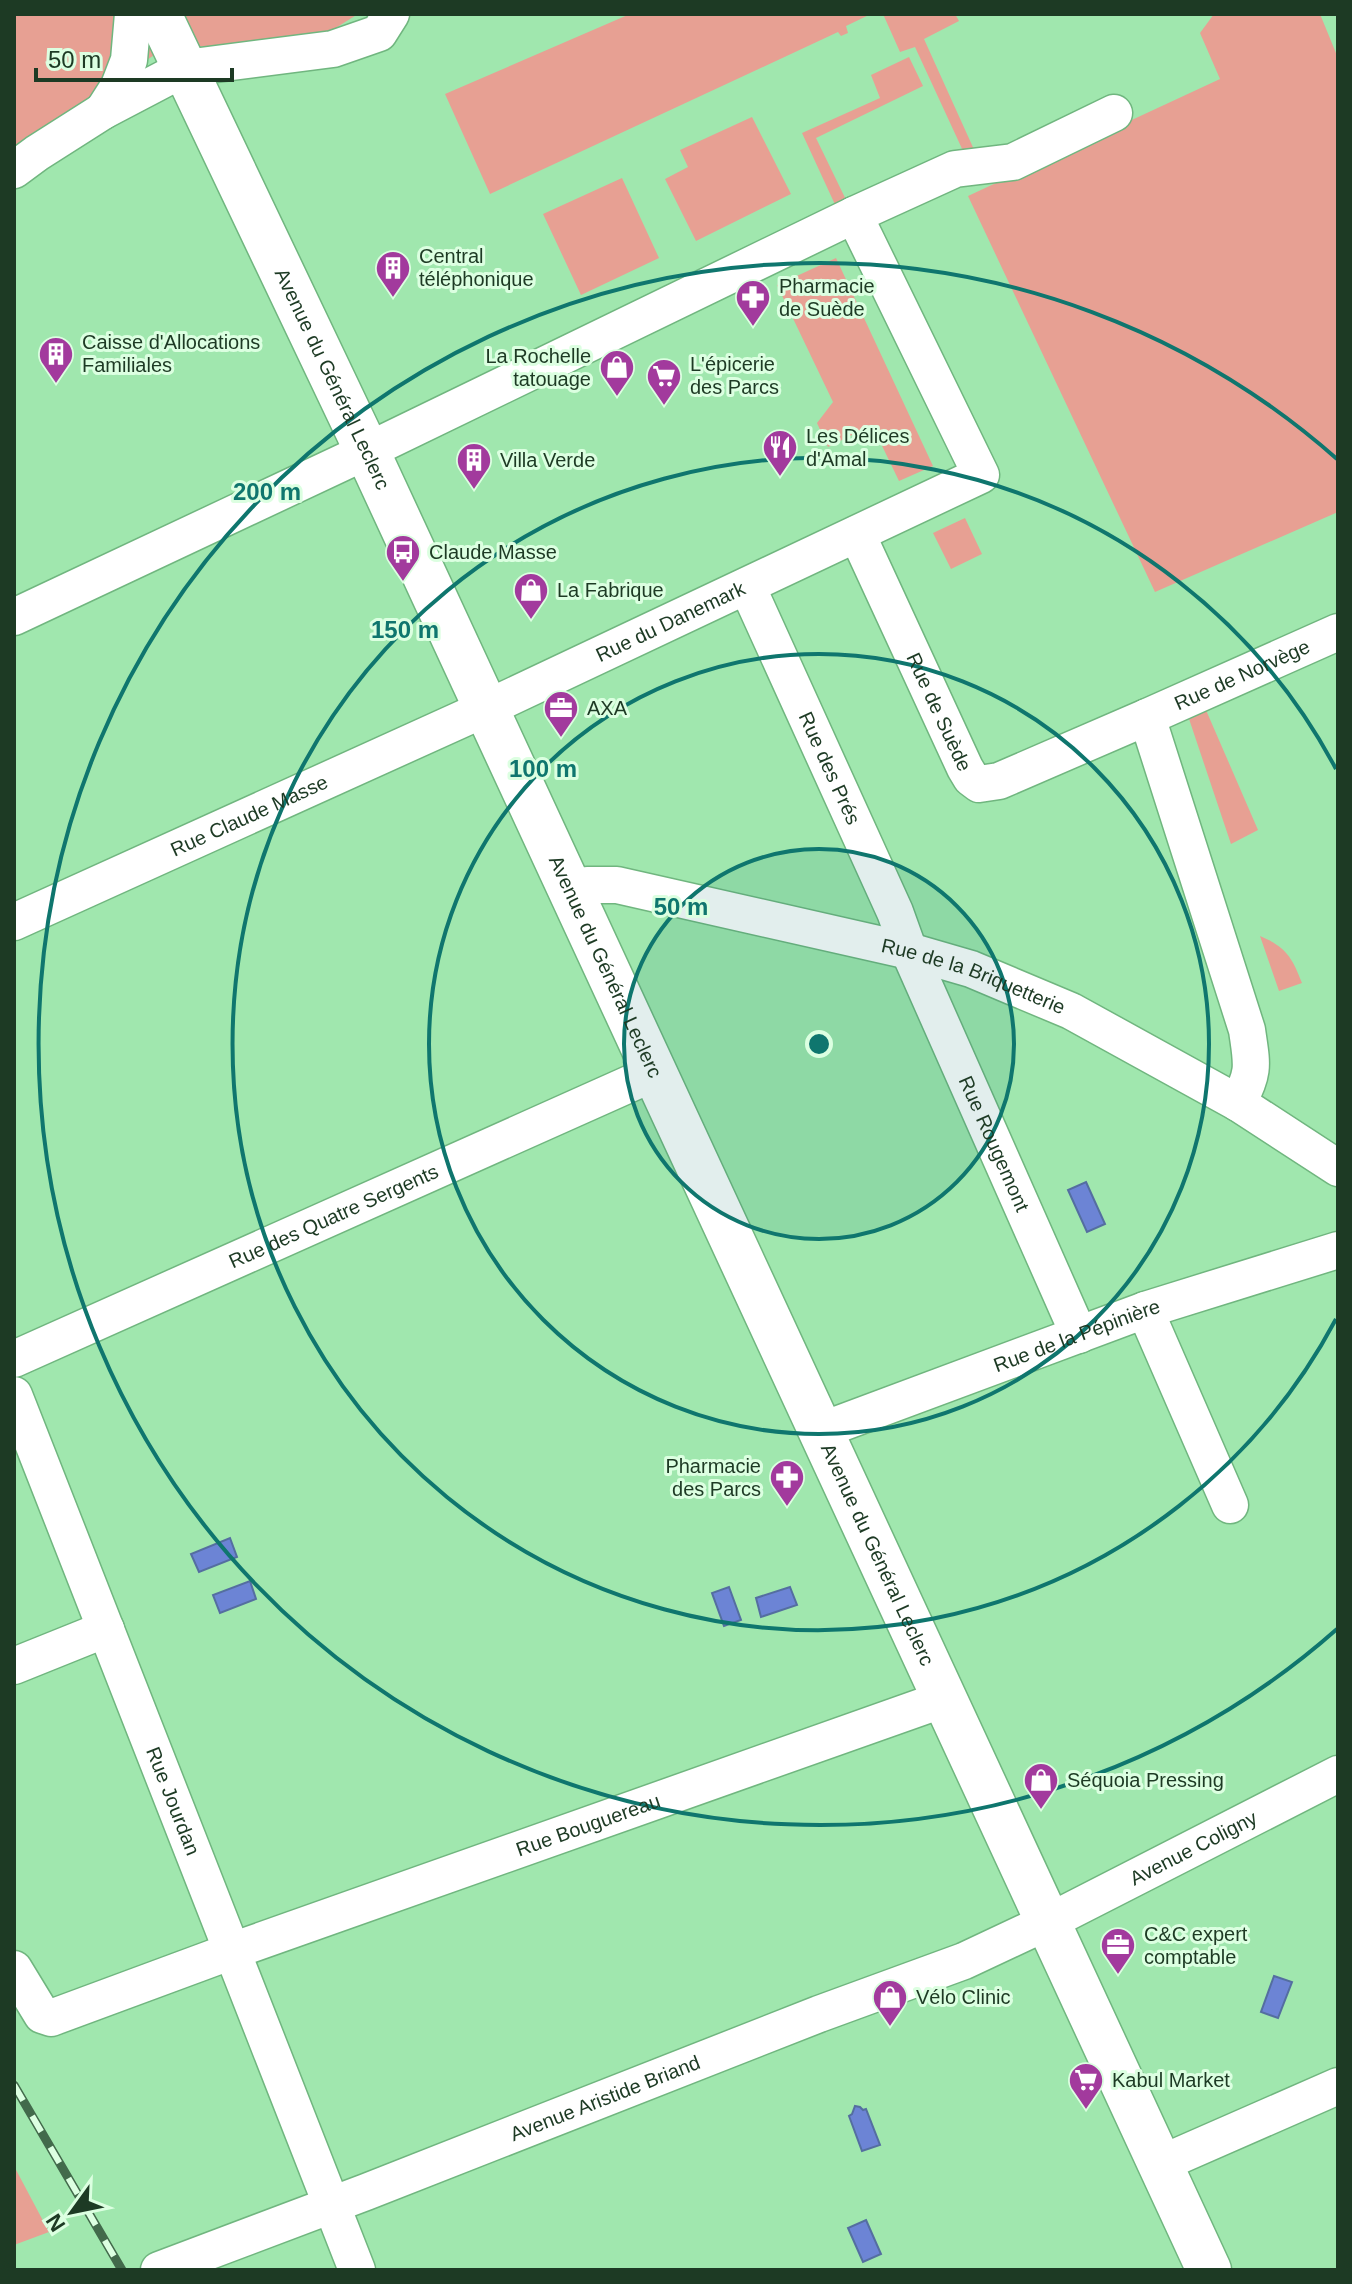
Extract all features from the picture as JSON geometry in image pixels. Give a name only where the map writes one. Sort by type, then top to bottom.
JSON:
[{"type":"main road","name":"Avenue du Général Leclerc","points":[[159,14],[367,451],[1160,2164],[1197,2266]]},
{"type":"street","points":[[103,111],[119,86],[129,60],[133,14]]},
{"type":"street","points":[[14,170],[103,111],[185,68],[333,49],[379,33],[391,14]]},
{"type":"street","points":[[14,617],[367,451],[854,215],[955,169],[1013,162],[1114,113]]},
{"type":"street","points":[[854,215],[981,475],[857,534]]},
{"type":"street","name":"Rue du Danemark","points":[[486,708],[857,534]]},
{"type":"street","name":"Rue de Suède","points":[[857,534],[965,768],[979,784],[999,781],[1147,717]]},
{"type":"street","name":"Rue des Prés","points":[[747,586],[895,912],[909,951]]},
{"type":"street","name":"Rue de Norvège","points":[[1147,717],[1338,632]]},
{"type":"street","name":"Rue Claude Masse","points":[[14,922],[486,708]]},
{"type":"street","points":[[1147,717],[1247,1030],[1252,1062],[1250,1081],[1238,1103]]},
{"type":"street","name":"Rue de la Briquetterie","points":[[570,890],[587,885],[617,885],[909,951],[971,969],[1071,1011],[1238,1103],[1338,1168]]},
{"type":"street","name":"Rue Rougemont","points":[[909,951],[1079,1335]]},
{"type":"street","name":"Rue des Quatre Sergents","points":[[14,1359],[654,1073]]},
{"type":"street","name":"Rue de la Pépinière","points":[[820,1431],[1145,1310],[1338,1250]]},
{"type":"street","points":[[1145,1310],[1230,1505]]},
{"type":"street","name":"Rue Jourdan","points":[[14,1395],[357,2270]]},
{"type":"street","points":[[14,1666],[106,1629]]},
{"type":"street","name":"Rue Bouguereau","points":[[14,1969],[42,2015],[51,2018],[944,1699]]},
{"type":"street","name":"Avenue Coligny","points":[[1048,1922],[1338,1774]]},
{"type":"street","name":"Avenue Aristide Briand","points":[[165,2268],[819,2014],[964,1961],[1048,1922]]},
{"type":"street","points":[[1160,2164],[1338,2086]]},
{"type":"shaded area","points":[[14,14],[358,14],[326,34],[276,50],[169,45],[14,150]]},
{"type":"shaded area","points":[[630,14],[871,14],[846,26],[848,33],[841,36],[838,32],[490,194],[445,94]]},
{"type":"shaded area","points":[[883,14],[955,14],[959,21],[924,39],[981,165],[970,166],[915,47],[900,52]]},
{"type":"shaded area","points":[[1214,14],[1320,14],[1338,58],[1338,512],[1155,592],[968,196],[1220,79],[1200,33]]},
{"type":"shaded area","points":[[909,57],[923,86],[816,138],[849,206],[838,211],[802,133],[880,98],[871,75]]},
{"type":"shaded area","points":[[752,117],[791,194],[696,241],[665,179],[688,167],[680,150]]},
{"type":"shaded area","points":[[622,178],[659,258],[581,295],[543,214]]},
{"type":"shaded area","points":[[836,258],[933,466],[899,481],[872,425],[828,447],[817,423],[833,402],[777,285]]},
{"type":"shaded area","points":[[965,518],[982,554],[951,569],[933,533]]},
{"type":"shaded area","points":[[1199,694],[1258,830],[1231,844],[1183,701]]},
{"type":"shaded area","points":[[1260,936],[1287,954],[1302,983],[1279,991]]},
{"type":"shaded area","points":[[14,2166],[49,2232],[14,2245]]},
{"type":"water","points":[[1086,1182],[1105,1224],[1087,1232],[1068,1190]]},
{"type":"water","points":[[230,1538],[237,1557],[199,1572],[191,1554]]},
{"type":"water","points":[[250,1581],[256,1599],[220,1613],[213,1595]]},
{"type":"water","points":[[729,1587],[741,1620],[724,1626],[712,1593]]},
{"type":"water","points":[[790,1587],[797,1605],[761,1617],[756,1598]]},
{"type":"water","points":[[1274,1976],[1292,1982],[1278,2018],[1261,2012]]},
{"type":"water","points":[[855,2106],[866,2109],[880,2145],[862,2151],[849,2116]]},
{"type":"water","points":[[866,2220],[881,2254],[863,2262],[848,2228]]},
{"type":"railway","points":[[14,2085],[122,2270]]},
{"type":"place","name":"Central téléphonique","points":[[393,299]]},
{"type":"place","name":"Pharmacie de Suède","points":[[753,328]]},
{"type":"place","name":"Caisse d'Allocations Familiales","points":[[56,385]]},
{"type":"place","name":"La Rochelle tatouage","points":[[617,398]]},
{"type":"place","name":"L'épicerie des Parcs","points":[[664,407]]},
{"type":"place","name":"Les Délices d'Amal","points":[[780,478]]},
{"type":"place","name":"Villa Verde","points":[[474,491]]},
{"type":"place","name":"Claude Masse","points":[[403,583]]},
{"type":"place","name":"La Fabrique","points":[[531,621]]},
{"type":"place","name":"AXA","points":[[561,739]]},
{"type":"place","name":"Pharmacie des Parcs","points":[[787,1508]]},
{"type":"place","name":"Séquoia Pressing","points":[[1041,1811]]},
{"type":"place","name":"C&C expert comptable","points":[[1118,1976]]},
{"type":"place","name":"Vélo Clinic","points":[[890,2028]]},
{"type":"place","name":"Kabul Market","points":[[1086,2111]]}]
